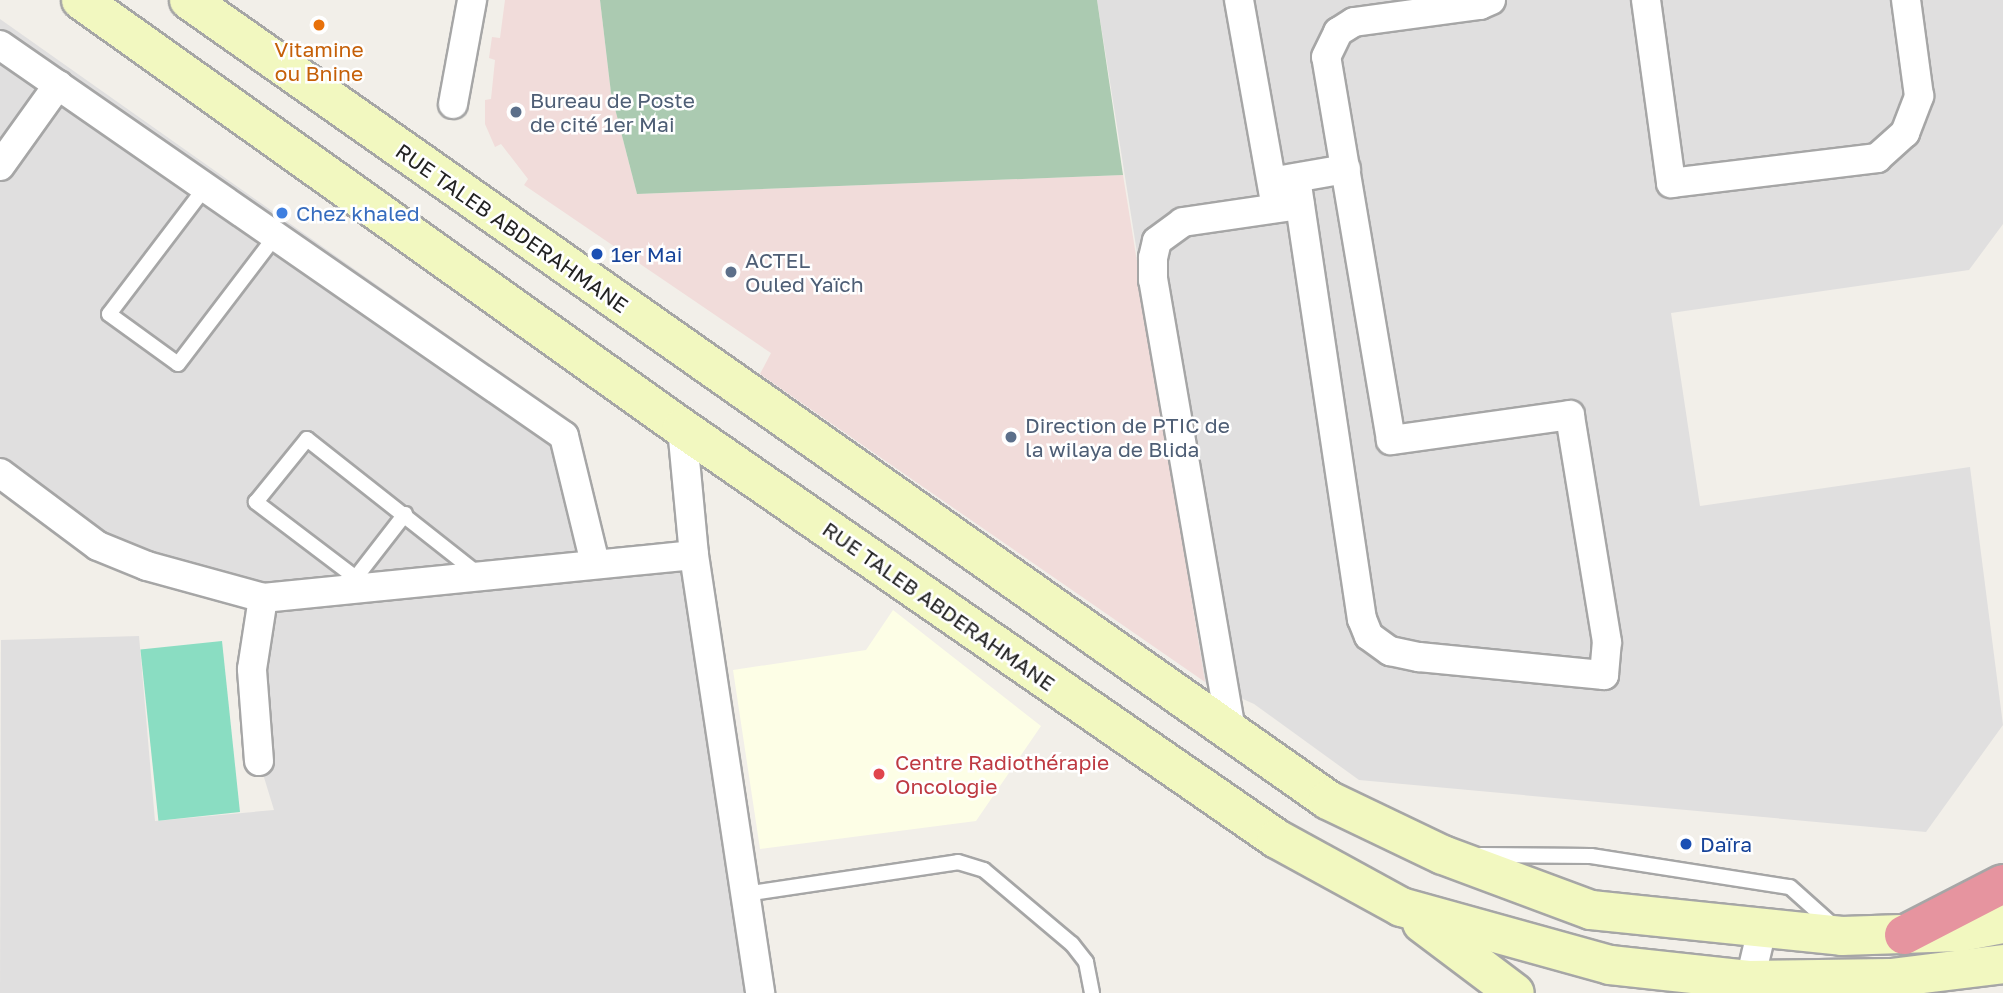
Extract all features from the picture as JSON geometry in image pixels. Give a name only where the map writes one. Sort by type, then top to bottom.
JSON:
[{"type":"highway","points":[[1904,935],[2003,884]]},
{"type":"main road","name":"RUE TALEB ABDERAHMANE","points":[[81,0],[682,428],[1277,839],[1401,907],[1610,965],[1748,986],[1891,978],[2003,964]]},
{"type":"main road","name":"RUE TALEB ABDERAHMANE","points":[[189,0],[1232,736],[1328,800],[1443,855],[1591,910],[1842,936],[1961,932],[2003,924]]},
{"type":"main road","points":[[1401,907],[1515,993]]},
{"type":"street","points":[[453,104],[472,0]]},
{"type":"street","points":[[1240,0],[1286,193],[1362,619],[1369,636],[1390,651],[1419,657],[1604,675],[1607,642],[1570,415],[1391,440],[1326,57],[1338,32],[1354,22],[1480,5],[1491,0]]},
{"type":"street","points":[[1646,0],[1671,183],[1877,158],[1905,132],[1919,96],[1906,0]]},
{"type":"street","points":[[0,45],[207,185],[564,436],[595,563]]},
{"type":"street","points":[[0,166],[58,85]]},
{"type":"street","points":[[1232,736],[1153,280],[1153,258],[1157,241],[1182,222],[1286,193],[1346,169]]},
{"type":"street","points":[[682,428],[694,555],[760,993]]},
{"type":"street","points":[[0,473],[98,546],[147,566],[263,598],[352,583],[479,575],[694,555]]},
{"type":"street","points":[[258,761],[252,669],[263,598]]},
{"type":"street","points":[[1748,986],[1762,929]]},
{"type":"lane","points":[[207,185],[109,314],[178,364],[277,234]]},
{"type":"lane","points":[[405,514],[352,583],[256,502],[307,439],[405,514],[479,575]]},
{"type":"lane","points":[[1443,855],[1591,856],[1790,887],[1812,902],[1842,936]]},
{"type":"lane","points":[[745,894],[958,862],[984,870],[1072,944],[1086,962],[1092,993]]},
{"type":"shaded area","points":[[505,0],[600,0],[611,93],[637,194],[1123,175],[1205,682],[760,374],[771,353],[524,185],[528,179],[501,144],[495,147],[485,124],[485,100],[491,99],[495,60],[489,58],[492,37],[500,38]]},
{"type":"shaded area","points":[[600,0],[1097,0],[1123,175],[637,194],[611,93]]},
{"type":"shaded area","points":[[1097,0],[2003,0],[2003,224],[1969,270],[1671,313],[1700,506],[1970,467],[2003,725],[1926,832],[1359,780],[1254,704],[1205,682]]},
{"type":"shaded area","points":[[0,19],[564,417],[595,563],[694,555],[760,993],[0,993],[1,640],[139,636],[155,821],[274,810],[259,761],[263,598],[147,566],[0,473]]},
{"type":"shaded area","name":"Centre Radiothérapie Oncologie","points":[[893,610],[1041,726],[976,821],[760,849],[733,670],[866,650]]},
{"type":"green space","points":[[222,641],[240,812],[158,821],[140,650]]},
{"type":"place","name":"Vitamine ou Bnine","points":[[319,25]]},
{"type":"place","name":"Bureau de Poste de cité 1er Mai","points":[[516,112]]},
{"type":"place","name":"Chez khaled","points":[[282,213]]},
{"type":"place","name":"1er Mai","points":[[597,254]]},
{"type":"place","name":"ACTEL Ouled Yaïch","points":[[731,272]]},
{"type":"place","name":"Direction de PTIC de la wilaya de Blida","points":[[1011,437]]},
{"type":"place","name":"Centre Radiothérapie Oncologie","points":[[879,774]]},
{"type":"place","name":"Daïra","points":[[1686,844]]}]
